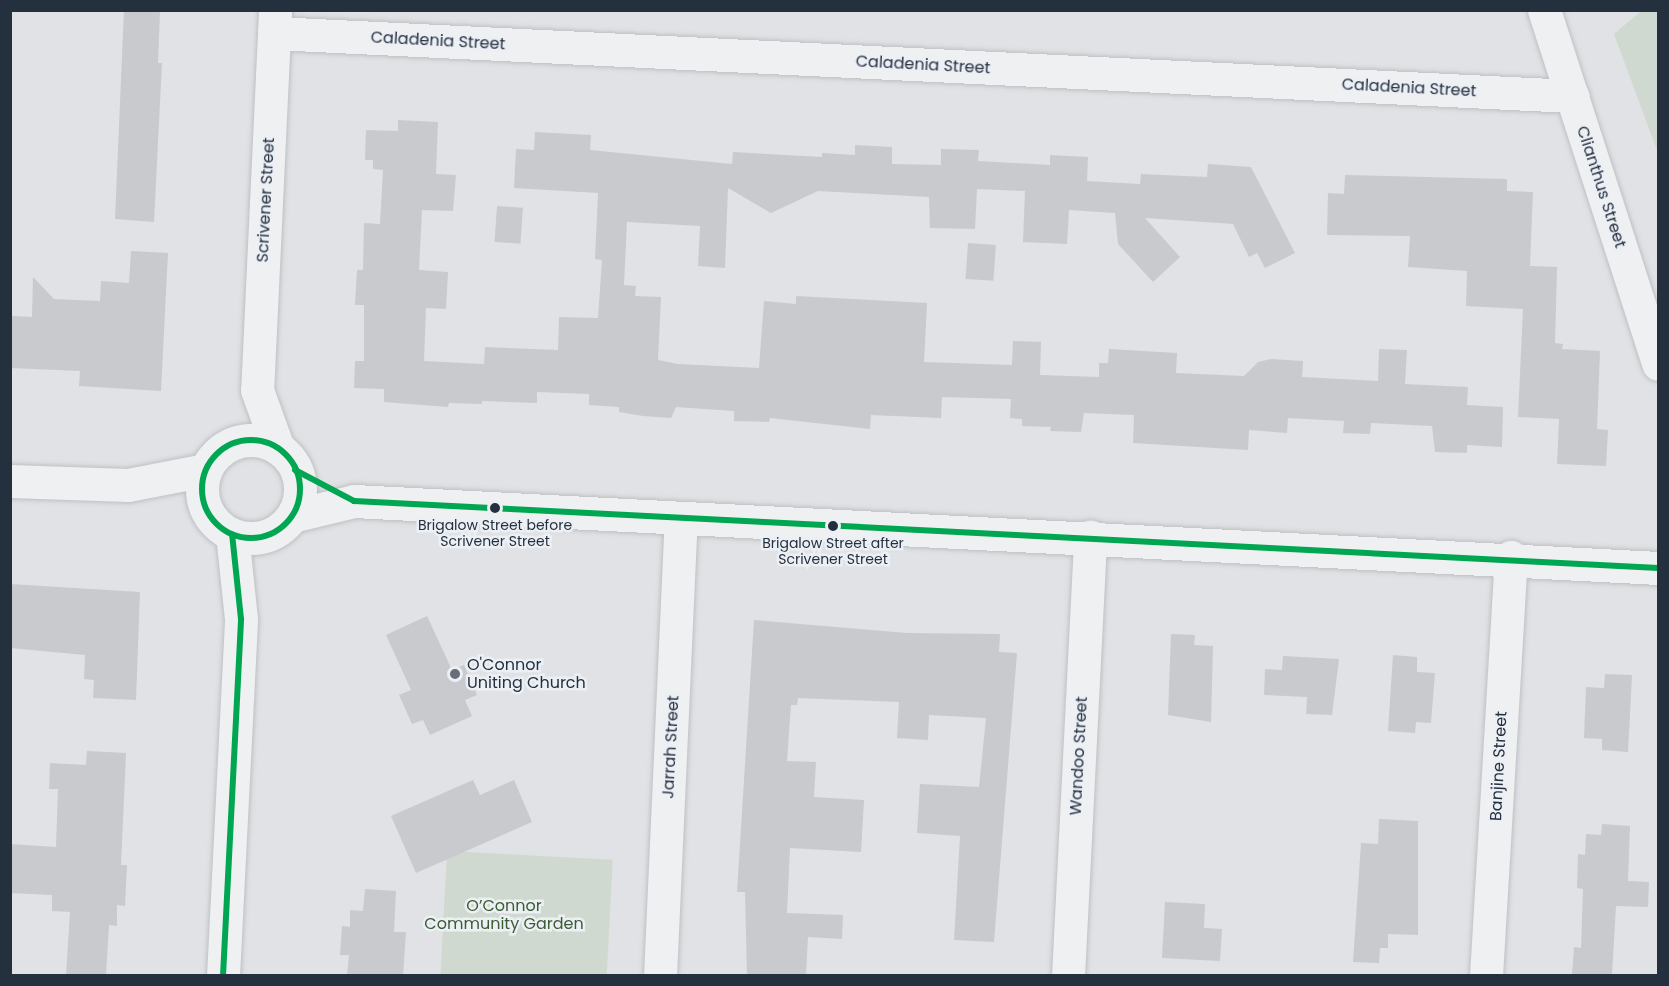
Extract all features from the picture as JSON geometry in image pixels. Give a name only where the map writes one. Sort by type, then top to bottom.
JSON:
[{"type":"street","name":"Clianthus Street","points":[[1544,10],[1659,364]]},
{"type":"street","name":"Caladenia Street","points":[[275,22],[1572,96]]},
{"type":"street","name":"Scrivener Street","points":[[232,444],[257,390],[275,22]]},
{"type":"street","name":"Scrivener Street","points":[[257,390],[286,459]]},
{"type":"street","points":[[265,536],[232,534],[215,522],[204,505],[206,470],[219,452],[232,444],[255,440],[354,501]]},
{"type":"street","points":[[286,459],[299,485],[292,516]]},
{"type":"street","points":[[10,482],[128,485],[206,470]]},
{"type":"street","points":[[128,485],[204,505]]},
{"type":"street","points":[[241,619],[265,536],[292,516],[354,501],[1511,557],[1659,568]]},
{"type":"street","name":"Jarrah Street","points":[[660,975],[681,518]]},
{"type":"street","points":[[223,975],[241,619],[232,534]]},
{"type":"street","name":"Wandoo Street","points":[[1068,975],[1090,537]]},
{"type":"street","name":"Banjine Street","points":[[1486,975],[1511,557]]},
{"type":"green space","points":[[1641,11],[1658,11],[1658,153],[1614,34]]},
{"type":"green space","name":"O’Connor Community Garden","points":[[447,851],[613,860],[607,976],[440,976]]},
{"type":"building","points":[[124,10],[160,10],[158,63],[162,63],[154,222],[115,219]]},
{"type":"building","points":[[398,120],[438,122],[436,174],[456,175],[453,211],[422,210],[419,270],[448,272],[446,309],[426,308],[424,361],[484,364],[485,347],[558,350],[559,317],[598,318],[602,260],[595,259],[598,193],[514,188],[516,149],[534,150],[535,132],[591,135],[590,150],[732,164],[733,152],[822,157],[822,153],[855,155],[855,145],[892,147],[892,164],[941,165],[941,149],[979,150],[978,161],[1050,165],[1050,155],[1088,157],[1087,181],[1140,184],[1141,174],[1207,177],[1208,164],[1251,167],[1295,253],[1265,268],[1257,253],[1249,257],[1233,224],[1145,218],[1180,257],[1153,282],[1118,244],[1115,213],[1069,210],[1067,244],[1023,242],[1025,191],[977,189],[975,229],[930,228],[929,197],[818,191],[771,213],[728,188],[725,268],[698,266],[700,226],[627,222],[624,285],[636,286],[635,296],[661,297],[658,360],[678,364],[759,368],[764,301],[796,304],[796,296],[927,303],[924,362],[1012,365],[1013,341],[1041,342],[1040,375],[1099,377],[1099,363],[1108,363],[1109,349],[1177,353],[1176,373],[1244,376],[1258,362],[1271,359],[1303,361],[1302,377],[1378,381],[1379,349],[1407,350],[1405,384],[1468,387],[1467,405],[1503,407],[1502,447],[1467,445],[1467,453],[1435,452],[1432,426],[1371,423],[1370,434],[1343,433],[1344,421],[1288,418],[1287,433],[1249,430],[1248,450],[1133,443],[1134,415],[1084,413],[1081,432],[1050,431],[1051,427],[1022,426],[1022,419],[1010,418],[1011,399],[942,397],[941,418],[871,415],[870,429],[770,418],[769,422],[734,421],[734,411],[676,407],[671,418],[643,416],[619,412],[619,407],[589,405],[589,394],[537,392],[537,403],[482,401],[482,404],[449,403],[448,407],[384,402],[384,389],[354,388],[355,361],[364,361],[364,305],[355,305],[357,270],[363,270],[364,223],[380,224],[383,170],[373,169],[373,160],[365,160],[366,130],[398,131]]},
{"type":"building","points":[[1345,175],[1507,179],[1507,191],[1533,192],[1530,266],[1557,267],[1555,343],[1563,344],[1562,349],[1600,351],[1597,429],[1608,430],[1606,466],[1557,464],[1559,419],[1518,417],[1523,309],[1466,306],[1467,271],[1408,267],[1410,236],[1327,235],[1328,193],[1344,194]]},
{"type":"building","points":[[497,206],[523,208],[520,244],[494,242]]},
{"type":"building","points":[[968,243],[996,245],[993,281],[965,279]]},
{"type":"building","points":[[131,251],[168,253],[161,391],[79,386],[80,371],[10,368],[12,316],[32,317],[33,277],[54,299],[100,301],[101,281],[129,283]]},
{"type":"building","points":[[10,584],[140,592],[136,700],[93,698],[94,680],[84,679],[85,655],[10,648]]},
{"type":"building","points":[[427,616],[452,670],[464,665],[477,695],[465,700],[472,716],[430,735],[423,720],[412,724],[399,695],[411,690],[386,635]]},
{"type":"building","points":[[754,620],[907,633],[1000,634],[999,652],[1017,653],[994,942],[954,940],[960,836],[917,833],[920,784],[979,787],[986,718],[929,715],[928,740],[897,738],[899,702],[798,698],[797,705],[791,705],[787,761],[816,762],[814,797],[864,800],[861,852],[790,848],[787,913],[843,915],[842,939],[808,937],[806,975],[747,975],[745,892],[737,892]]},
{"type":"building","points":[[1171,634],[1195,635],[1194,645],[1213,646],[1211,722],[1168,715]]},
{"type":"building","points":[[1393,655],[1417,657],[1417,672],[1435,673],[1431,723],[1416,722],[1415,733],[1388,731]]},
{"type":"building","points":[[1283,656],[1339,659],[1332,715],[1306,714],[1307,697],[1264,695],[1265,669],[1282,670]]},
{"type":"building","points":[[1605,674],[1632,675],[1628,752],[1602,750],[1602,739],[1584,738],[1586,687],[1604,688]]},
{"type":"building","points":[[87,751],[126,753],[121,865],[127,865],[125,906],[117,905],[117,926],[109,925],[106,975],[66,975],[70,912],[52,911],[52,895],[10,893],[10,844],[56,847],[58,789],[49,789],[50,763],[86,765]]},
{"type":"building","points":[[473,780],[480,795],[514,780],[532,822],[416,873],[391,816]]},
{"type":"building","points":[[1379,819],[1418,821],[1418,935],[1388,934],[1388,948],[1380,948],[1379,963],[1353,962],[1361,843],[1378,844]]},
{"type":"building","points":[[1602,824],[1630,826],[1628,881],[1649,882],[1648,907],[1616,906],[1612,975],[1572,975],[1574,947],[1581,948],[1583,889],[1577,888],[1578,854],[1585,855],[1586,834],[1601,835]]},
{"type":"building","points":[[365,889],[396,891],[394,932],[406,932],[403,975],[347,975],[349,955],[340,955],[342,926],[350,927],[350,910],[363,911]]},
{"type":"building","points":[[1165,902],[1205,904],[1204,928],[1222,929],[1220,961],[1162,958]]},
{"type":"transit line","points":[[251,440],[270,444],[285,455],[296,470],[300,489],[296,508],[285,523],[270,534],[251,538],[232,534],[217,523],[206,508],[202,489],[206,470],[217,455],[232,444],[251,440]]},
{"type":"transit line","points":[[295,470],[354,501],[1658,568]]},
{"type":"transit line","points":[[223,976],[241,619],[232,534]]},
{"type":"place","name":"Brigalow Street before Scrivener Street","points":[[495,508]]},
{"type":"place","name":"Brigalow Street after Scrivener Street","points":[[833,526]]},
{"type":"place","name":"O'Connor Uniting Church","points":[[455,674]]}]
